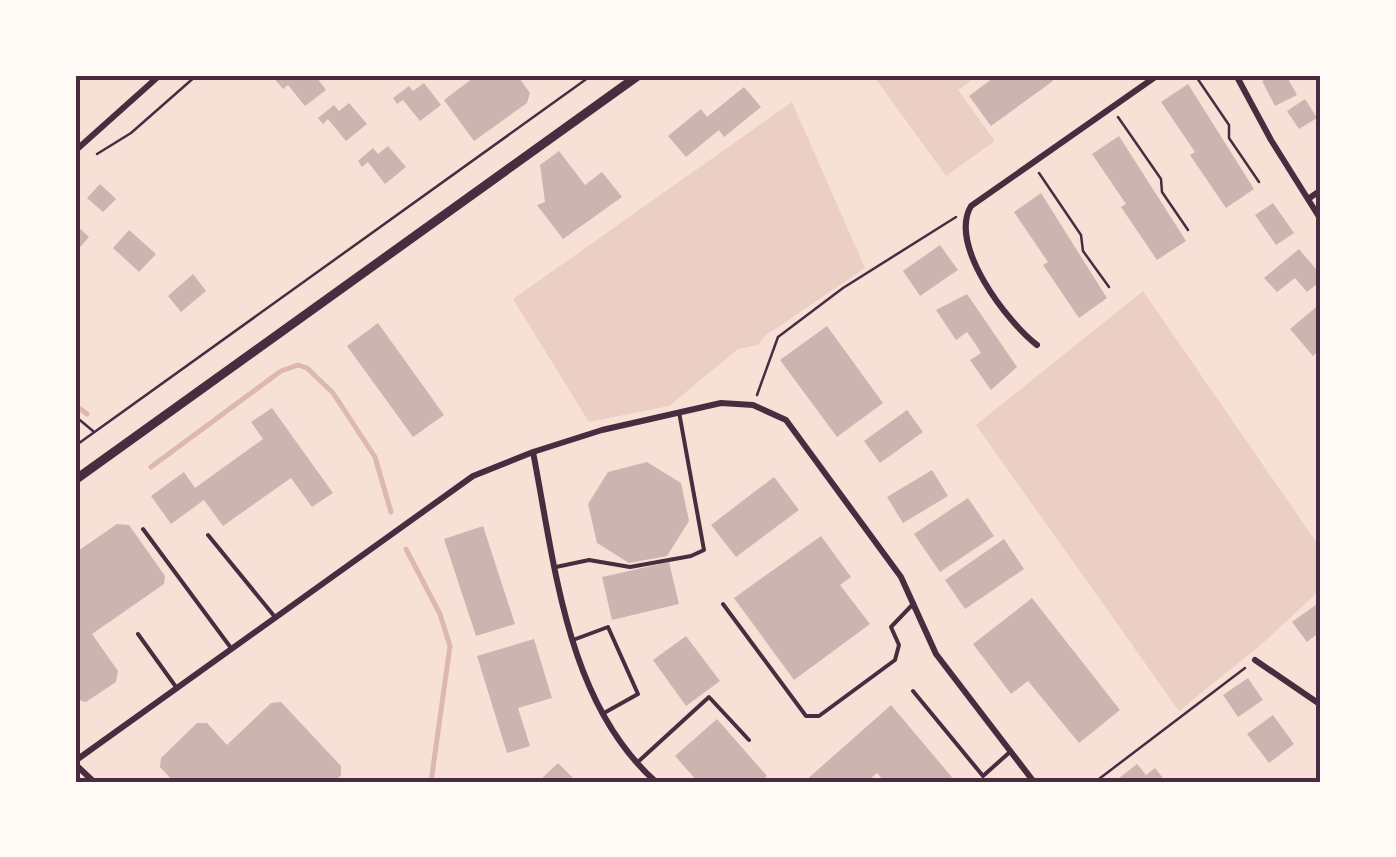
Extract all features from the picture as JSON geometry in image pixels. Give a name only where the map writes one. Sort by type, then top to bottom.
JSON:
[{"type":"main road","points":[[75,480],[639,75]]},
{"type":"street","points":[[75,151],[160,75]]},
{"type":"street","points":[[1037,345],[1004,314],[984,280],[966,233],[971,206],[1158,75]]},
{"type":"street","points":[[1236,75],[1321,220]]},
{"type":"street","points":[[1308,199],[1321,190]]},
{"type":"street","points":[[94,782],[75,763],[473,476],[602,430],[721,403],[753,406],[786,420],[902,577],[936,654],[1034,782]]},
{"type":"street","points":[[533,452],[573,640],[602,714],[636,764],[656,782]]},
{"type":"street","points":[[1255,660],[1321,706]]},
{"type":"lane","points":[[556,567],[589,560],[630,568],[704,550],[679,412]]},
{"type":"lane","points":[[143,529],[230,648]]},
{"type":"lane","points":[[208,535],[275,617]]},
{"type":"lane","points":[[724,604],[806,716],[819,716],[895,660],[899,645],[891,626],[914,604]]},
{"type":"lane","points":[[573,640],[608,627],[638,694],[602,714]]},
{"type":"lane","points":[[138,634],[176,687]]},
{"type":"lane","points":[[913,691],[983,776],[1011,751]]},
{"type":"lane","points":[[636,764],[709,697],[749,740]]},
{"type":"path","points":[[97,154],[132,133],[197,75]]},
{"type":"path","points":[[75,446],[592,75]]},
{"type":"path","points":[[1194,75],[1229,125],[1229,138],[1259,182]]},
{"type":"path","points":[[1112,108],[1160,178],[1162,192],[1188,230]]},
{"type":"path","points":[[1032,163],[1081,235],[1084,251],[1109,288]]},
{"type":"path","points":[[753,406],[778,337],[843,288],[971,206]]},
{"type":"path","points":[[75,416],[94,432]]},
{"type":"path","points":[[1095,782],[1255,660]]},
{"type":"shaded area","points":[[873,75],[979,75],[958,90],[995,141],[946,176]]},
{"type":"shaded area","points":[[792,102],[865,268],[765,336],[758,345],[738,349],[669,406],[589,422],[513,299]]},
{"type":"shaded area","points":[[1143,291],[1321,549],[1321,589],[1263,643],[1179,711],[976,425]]},
{"type":"building","points":[[315,75],[326,90],[305,106],[288,85],[283,89],[274,78]]},
{"type":"building","points":[[477,75],[517,75],[530,93],[527,103],[474,141],[444,100]]},
{"type":"building","points":[[997,75],[1048,75],[1053,81],[991,126],[969,96]]},
{"type":"building","points":[[1286,75],[1297,95],[1275,106],[1262,81]]},
{"type":"building","points":[[424,83],[441,105],[420,121],[403,100],[397,104],[393,98],[409,86],[413,91]]},
{"type":"building","points":[[1188,84],[1254,189],[1226,208],[1161,102]]},
{"type":"building","points":[[744,87],[761,107],[724,137],[719,130],[686,157],[668,136],[701,109],[707,117]]},
{"type":"building","points":[[1305,99],[1317,118],[1299,129],[1287,111]]},
{"type":"building","points":[[349,103],[367,124],[346,141],[328,119],[323,124],[318,118],[334,105],[339,111]]},
{"type":"building","points":[[1119,136],[1186,241],[1157,260],[1092,154]]},
{"type":"building","points":[[388,146],[406,167],[385,184],[368,162],[362,167],[358,161],[373,148],[378,154]]},
{"type":"building","points":[[559,151],[585,185],[602,172],[622,197],[563,239],[537,205],[545,202],[540,165]]},
{"type":"building","points":[[100,184],[116,199],[103,212],[87,198]]},
{"type":"building","points":[[1041,193],[1107,298],[1079,318],[1014,212]]},
{"type":"building","points":[[1273,203],[1294,233],[1276,245],[1255,215]]},
{"type":"building","points":[[75,224],[89,237],[75,253]]},
{"type":"building","points":[[129,230],[156,254],[139,272],[113,248]]},
{"type":"building","points":[[940,245],[958,270],[920,296],[903,271]]},
{"type":"building","points":[[1299,249],[1321,275],[1321,281],[1307,292],[1295,278],[1277,292],[1264,278]]},
{"type":"building","points":[[193,274],[206,291],[181,312],[168,296]]},
{"type":"building","points":[[967,294],[1017,367],[991,390],[970,360],[981,353],[974,342],[967,332],[956,340],[936,310]]},
{"type":"building","points":[[1321,303],[1321,349],[1313,356],[1290,329]]},
{"type":"building","points":[[378,323],[444,415],[413,437],[347,346]]},
{"type":"building","points":[[827,326],[883,403],[837,437],[780,360]]},
{"type":"building","points":[[272,408],[333,493],[312,507],[291,478],[223,526],[204,500],[171,524],[151,496],[184,472],[195,488],[263,439],[251,422]]},
{"type":"building","points":[[907,410],[923,432],[880,463],[864,441]]},
{"type":"building","points":[[647,462],[681,483],[689,521],[667,556],[629,563],[597,543],[588,504],[608,472]]},
{"type":"building","points":[[932,470],[948,496],[903,523],[887,497]]},
{"type":"building","points":[[774,477],[799,510],[736,557],[711,525]]},
{"type":"building","points":[[968,498],[994,536],[940,572],[914,534]]},
{"type":"building","points":[[117,524],[129,525],[165,576],[164,584],[92,634],[118,671],[116,682],[86,702],[75,699],[75,553]]},
{"type":"building","points":[[483,526],[515,624],[476,636],[444,539]]},
{"type":"building","points":[[821,536],[851,577],[840,585],[870,624],[794,680],[734,598]]},
{"type":"building","points":[[1004,539],[1024,569],[965,609],[945,580]]},
{"type":"building","points":[[669,562],[679,604],[612,620],[602,577]]},
{"type":"building","points":[[1032,598],[1120,710],[1079,743],[1028,681],[1011,694],[973,644]]},
{"type":"building","points":[[1317,604],[1321,609],[1321,631],[1307,642],[1292,622]]},
{"type":"building","points":[[686,636],[720,681],[686,706],[653,660]]},
{"type":"building","points":[[534,639],[552,698],[518,708],[530,746],[507,753],[477,656]]},
{"type":"building","points":[[1248,678],[1263,700],[1238,717],[1223,695]]},
{"type":"building","points":[[281,702],[341,766],[341,775],[334,782],[174,782],[160,767],[161,758],[197,723],[207,723],[227,745],[271,703]]},
{"type":"building","points":[[891,705],[956,782],[885,782],[877,773],[866,782],[804,782]]},
{"type":"building","points":[[1273,715],[1294,744],[1269,763],[1247,734]]},
{"type":"building","points":[[717,719],[767,776],[760,782],[698,782],[675,756]]},
{"type":"building","points":[[558,763],[577,782],[538,782]]},
{"type":"building","points":[[1137,764],[1146,775],[1155,768],[1166,782],[1114,782]]},
{"type":"waterway","points":[[151,467],[281,371],[298,365],[307,368],[333,393],[375,457],[391,512]]},
{"type":"waterway","points":[[75,405],[87,414]]},
{"type":"waterway","points":[[406,549],[440,614],[450,646],[431,782]]}]
